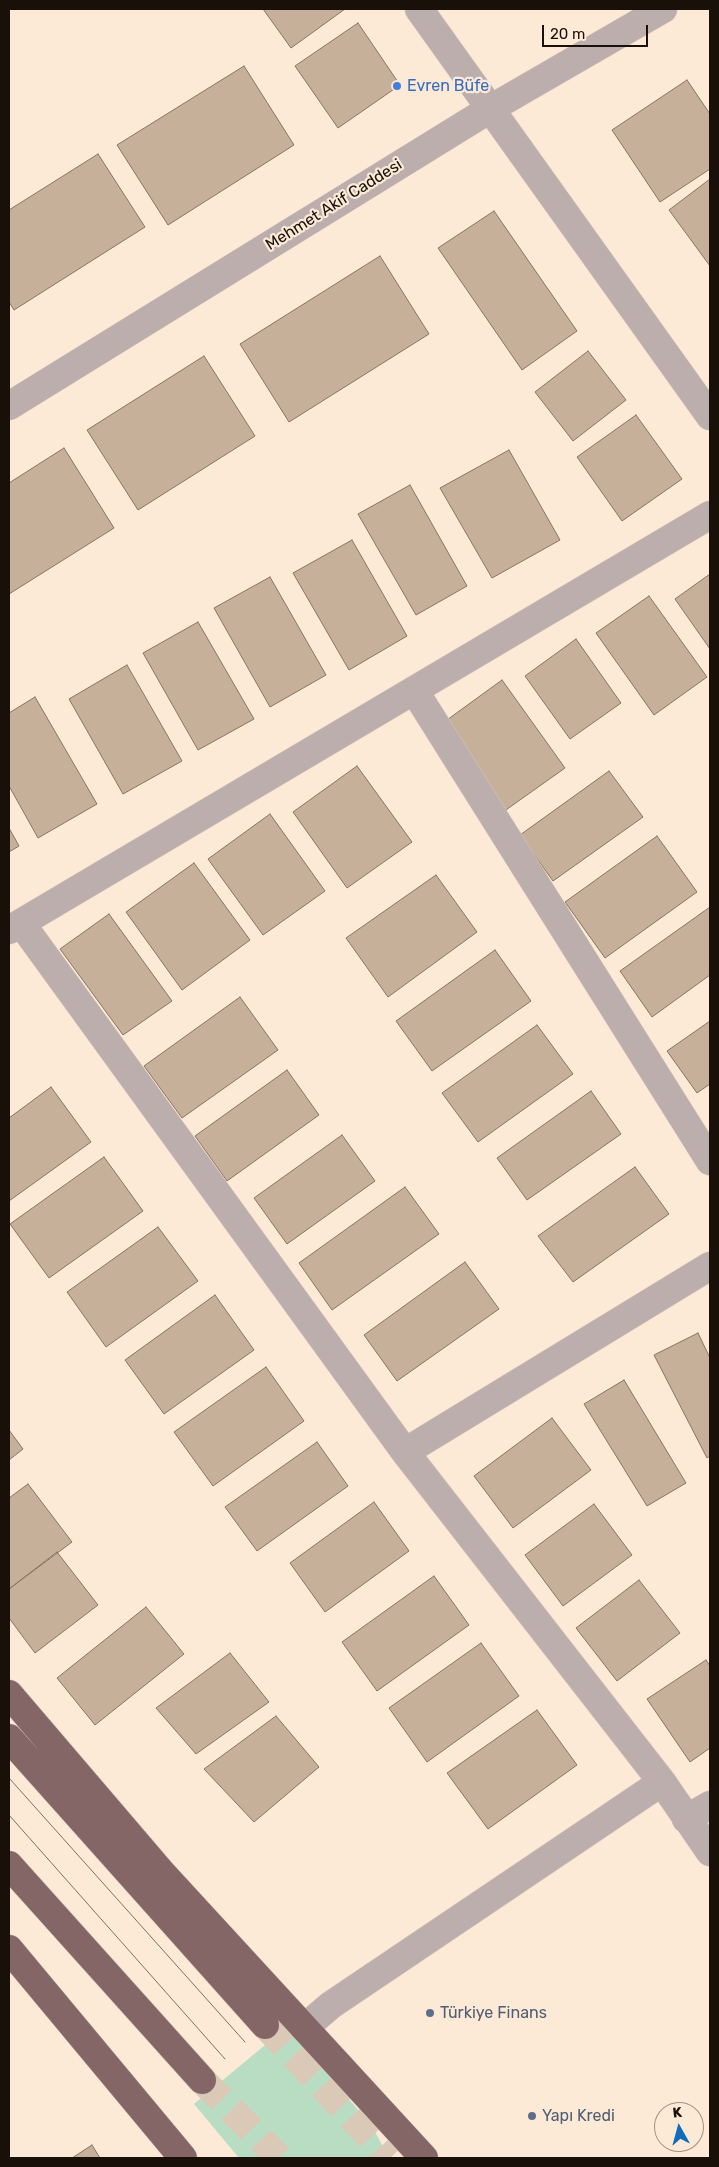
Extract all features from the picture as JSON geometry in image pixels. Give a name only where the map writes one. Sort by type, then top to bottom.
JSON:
[{"type":"highway","points":[[9,1694],[162,1873],[424,2158]]},
{"type":"highway","points":[[9,1738],[265,2025]]},
{"type":"highway","points":[[9,1865],[202,2080]]},
{"type":"highway","points":[[10,1952],[183,2158]]},
{"type":"highway","points":[[362,2092],[401,2158]]},
{"type":"street","points":[[419,9],[710,416]]},
{"type":"street","name":"Mehmet Akif Caddesi","points":[[9,406],[490,108],[663,9]]},
{"type":"street","points":[[710,515],[15,926],[406,1452],[662,1782],[710,1852]]},
{"type":"street","points":[[414,690],[710,1161]]},
{"type":"street","points":[[406,1452],[710,1266]]},
{"type":"street","points":[[304,2028],[331,2005],[662,1782]]},
{"type":"street","points":[[686,1819],[710,1805]]},
{"type":"green space","points":[[288,2026],[373,2128],[389,2158],[239,2158],[194,2104]]},
{"type":"building","points":[[263,9],[345,9],[291,48]]},
{"type":"building","points":[[358,23],[400,85],[338,128],[295,66]]},
{"type":"building","points":[[244,66],[294,145],[168,225],[117,145]]},
{"type":"building","points":[[687,80],[710,114],[710,169],[660,202],[612,130]]},
{"type":"building","points":[[98,154],[145,227],[14,310],[9,302],[9,210]]},
{"type":"building","points":[[710,179],[710,266],[669,210]]},
{"type":"building","points":[[494,211],[577,331],[522,370],[438,248]]},
{"type":"building","points":[[380,256],[429,334],[289,422],[240,344]]},
{"type":"building","points":[[588,351],[626,400],[573,441],[535,392]]},
{"type":"building","points":[[204,356],[255,436],[138,510],[87,430]]},
{"type":"building","points":[[636,415],[682,479],[622,521],[577,457]]},
{"type":"building","points":[[64,448],[114,528],[9,594],[9,483]]},
{"type":"building","points":[[509,450],[560,540],[492,578],[440,488]]},
{"type":"building","points":[[410,485],[467,586],[416,615],[358,514]]},
{"type":"building","points":[[352,540],[407,636],[349,670],[293,573]]},
{"type":"building","points":[[710,574],[710,649],[675,599]]},
{"type":"building","points":[[270,577],[326,675],[270,707],[214,608]]},
{"type":"building","points":[[649,596],[707,677],[654,715],[596,633]]},
{"type":"building","points":[[198,622],[254,719],[198,750],[143,653]]},
{"type":"building","points":[[576,639],[621,703],[570,739],[525,676]]},
{"type":"building","points":[[127,665],[182,761],[123,794],[69,699]]},
{"type":"building","points":[[502,680],[565,768],[503,812],[440,725]]},
{"type":"building","points":[[35,697],[97,804],[38,838],[9,786],[9,713]]},
{"type":"building","points":[[357,766],[412,842],[347,888],[293,812]]},
{"type":"building","points":[[609,771],[643,817],[553,881],[520,835]]},
{"type":"building","points":[[270,814],[325,891],[263,935],[208,859]]},
{"type":"building","points":[[9,828],[19,846],[9,852]]},
{"type":"building","points":[[657,836],[697,892],[605,958],[565,902]]},
{"type":"building","points":[[194,863],[250,940],[182,990],[126,912]]},
{"type":"building","points":[[436,875],[477,932],[388,997],[346,938]]},
{"type":"building","points":[[710,907],[710,975],[652,1017],[620,971]]},
{"type":"building","points":[[109,914],[172,1001],[123,1035],[60,949]]},
{"type":"building","points":[[495,950],[531,1001],[432,1071],[396,1021]]},
{"type":"building","points":[[240,997],[278,1050],[182,1118],[144,1066]]},
{"type":"building","points":[[710,1021],[710,1084],[697,1093],[667,1051]]},
{"type":"building","points":[[537,1025],[573,1074],[478,1142],[442,1093]]},
{"type":"building","points":[[287,1070],[319,1115],[227,1181],[195,1136]]},
{"type":"building","points":[[51,1087],[91,1142],[9,1201],[9,1118]]},
{"type":"building","points":[[591,1091],[621,1134],[527,1200],[497,1158]]},
{"type":"building","points":[[342,1135],[375,1181],[287,1244],[254,1198]]},
{"type":"building","points":[[104,1157],[143,1211],[49,1278],[10,1224]]},
{"type":"building","points":[[635,1167],[669,1214],[573,1282],[538,1236]]},
{"type":"building","points":[[405,1187],[439,1234],[332,1310],[299,1263]]},
{"type":"building","points":[[158,1227],[198,1281],[106,1347],[67,1292]]},
{"type":"building","points":[[465,1262],[499,1309],[397,1381],[364,1335]]},
{"type":"building","points":[[215,1295],[254,1350],[164,1414],[125,1360]]},
{"type":"building","points":[[698,1333],[710,1358],[710,1456],[707,1458],[654,1355]]},
{"type":"building","points":[[266,1367],[304,1421],[213,1486],[174,1432]]},
{"type":"building","points":[[624,1380],[686,1483],[647,1506],[584,1404]]},
{"type":"building","points":[[552,1418],[591,1470],[513,1528],[474,1476]]},
{"type":"building","points":[[9,1430],[23,1449],[9,1460]]},
{"type":"building","points":[[317,1442],[348,1486],[257,1551],[225,1507]]},
{"type":"building","points":[[28,1484],[72,1542],[9,1589],[9,1498]]},
{"type":"building","points":[[374,1502],[409,1551],[325,1612],[290,1563]]},
{"type":"building","points":[[594,1504],[632,1555],[563,1606],[525,1555]]},
{"type":"building","points":[[57,1552],[98,1605],[35,1653],[9,1618],[9,1589]]},
{"type":"building","points":[[434,1576],[469,1625],[377,1691],[342,1642]]},
{"type":"building","points":[[639,1580],[680,1633],[617,1681],[576,1628]]},
{"type":"building","points":[[146,1607],[184,1654],[95,1725],[57,1678]]},
{"type":"building","points":[[481,1643],[519,1696],[427,1762],[389,1708]]},
{"type":"building","points":[[230,1653],[269,1702],[196,1754],[156,1708]]},
{"type":"building","points":[[706,1660],[710,1666],[710,1748],[690,1762],[647,1699]]},
{"type":"building","points":[[537,1710],[577,1765],[488,1829],[447,1773]]},
{"type":"building","points":[[276,1716],[319,1767],[254,1822],[204,1769]]},
{"type":"building","points":[[92,2145],[100,2158],[72,2158]]},
{"type":"tunnel","points":[[265,2025],[390,2158]]},
{"type":"tunnel","points":[[202,2080],[279,2158]]},
{"type":"tram line","points":[[9,1778],[245,2042]]},
{"type":"tram line","points":[[9,1815],[225,2059]]},
{"type":"place","name":"Evren Büfe","points":[[397,86]]},
{"type":"place","name":"Türkiye Finans","points":[[430,2013]]},
{"type":"place","name":"Yapı Kredi","points":[[532,2116]]}]
